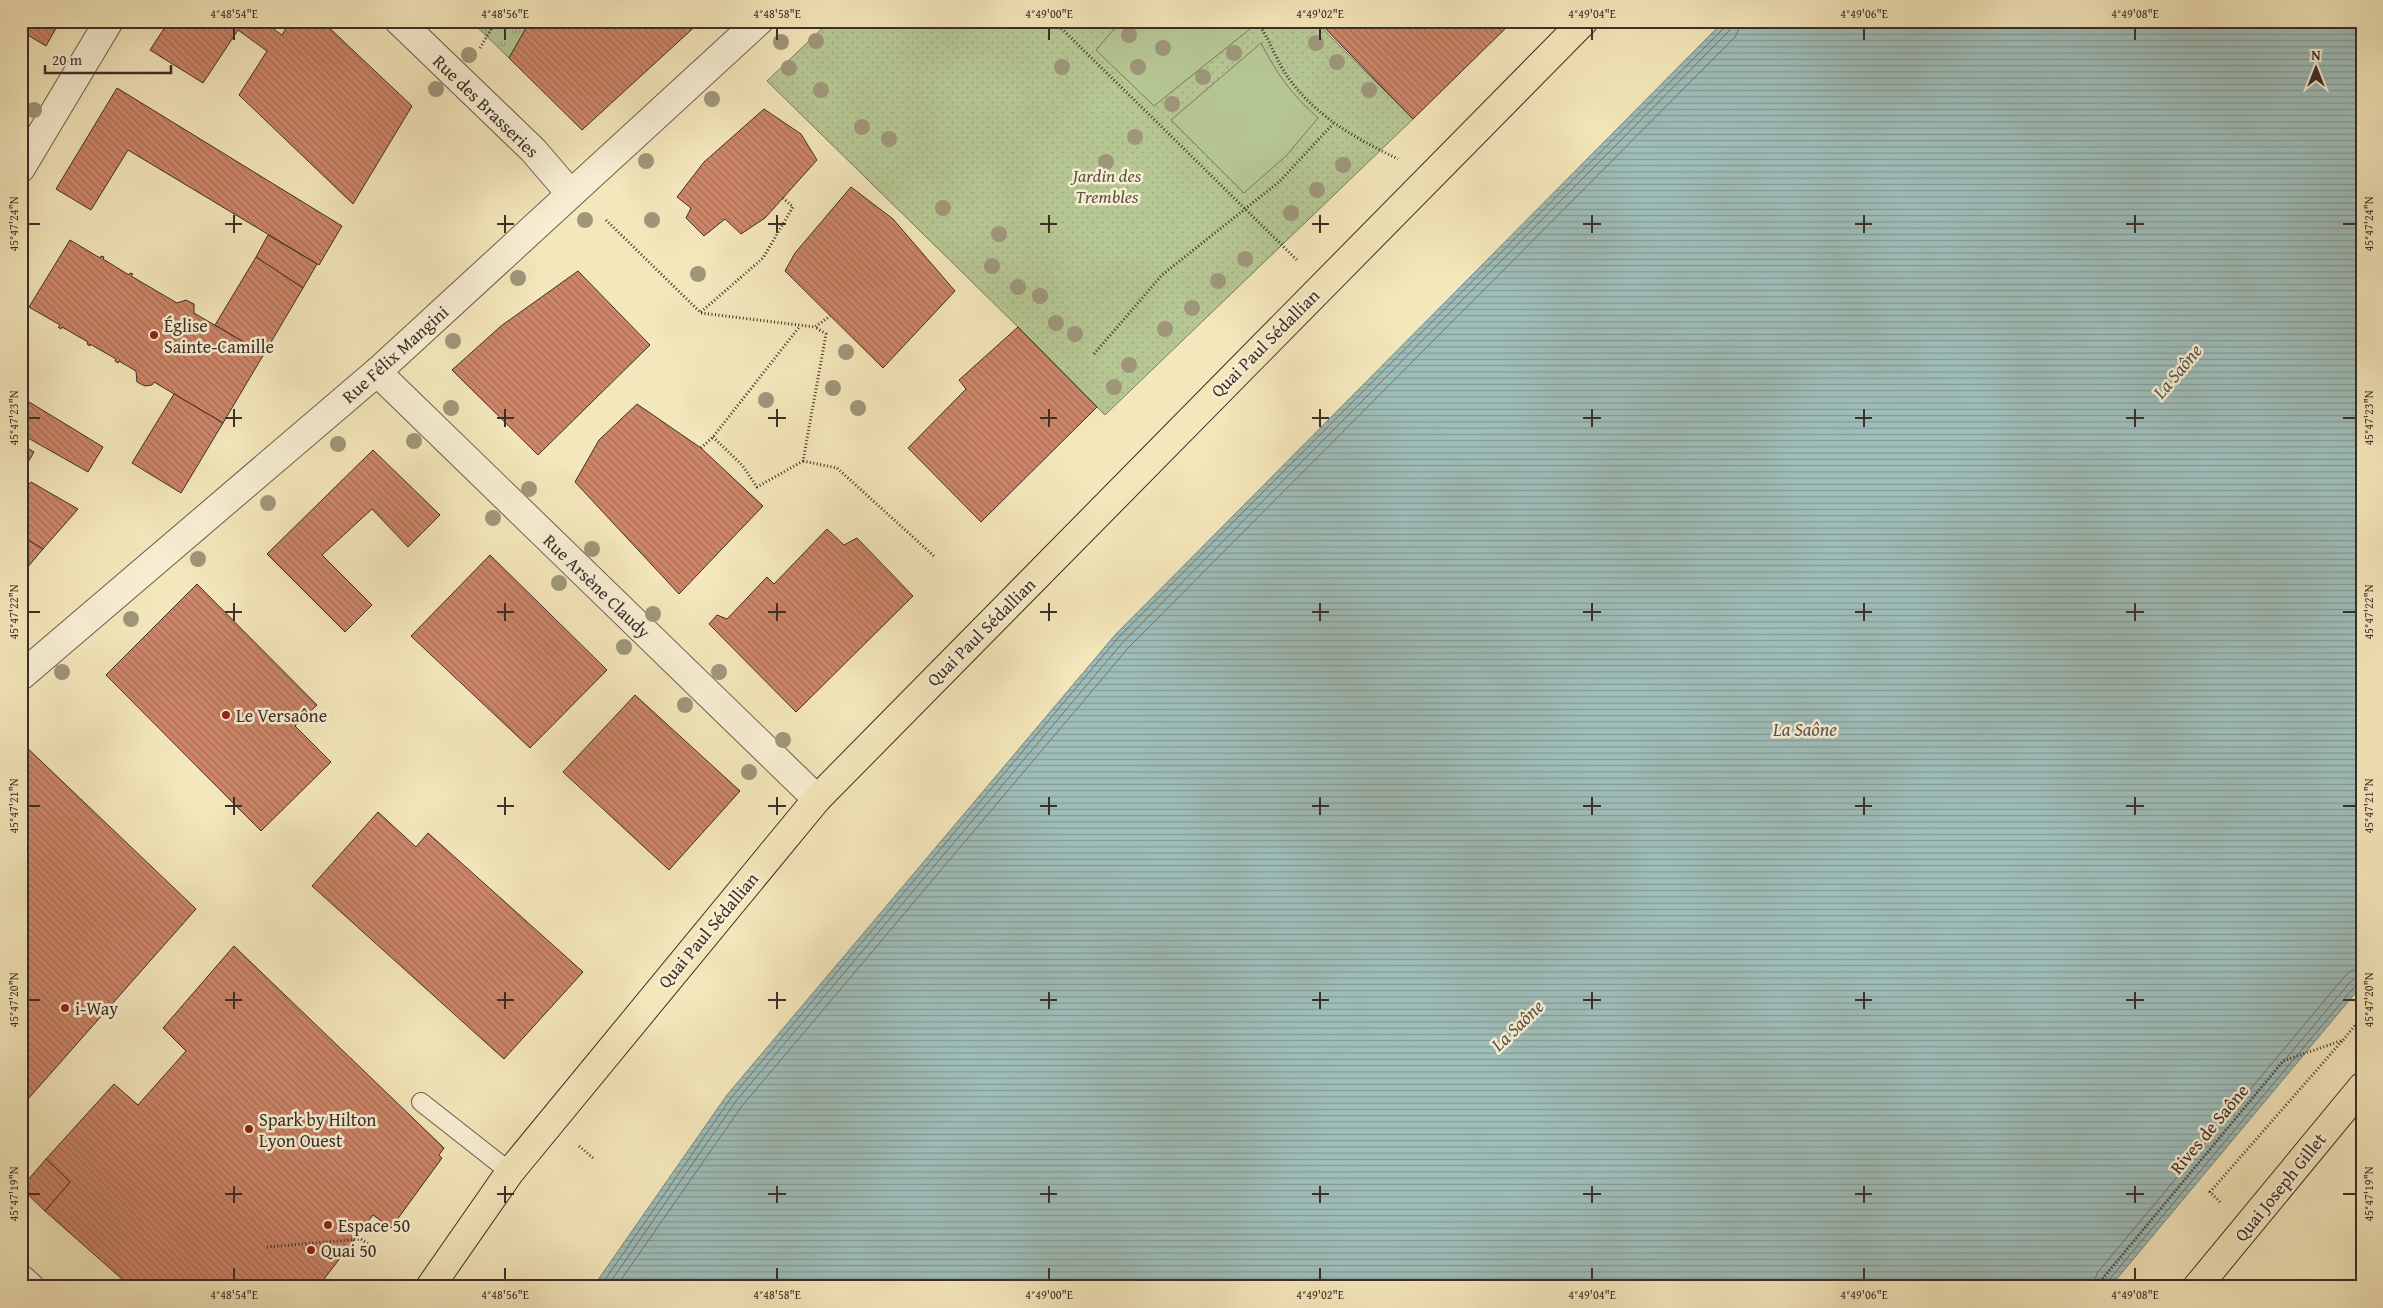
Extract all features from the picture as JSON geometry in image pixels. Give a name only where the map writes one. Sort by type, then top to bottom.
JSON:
[{"type":"main road","name":"Quai Paul Sédallian","points":[[430,1287],[510,1172],[816,799],[1584,21]]},
{"type":"main road","name":"Quai Joseph Gillet","points":[[2197,1287],[2362,1087]]},
{"type":"street","points":[[21,168],[109,21]]},
{"type":"street","name":"Rue des Brasseries","points":[[399,21],[533,150],[570,193]]},
{"type":"street","name":"Rue Félix Mangini","points":[[21,676],[378,372],[570,193],[759,21]]},
{"type":"street","name":"Rue Arsène Claudy","points":[[378,372],[816,799]]},
{"type":"street","points":[[21,1279],[30,1287]]},
{"type":"lane","points":[[420,1102],[510,1172]]},
{"type":"path","points":[[1054,21],[1322,285]]},
{"type":"path","points":[[1256,21],[1268,36],[1282,68],[1302,95],[1333,124],[1358,140],[1430,175]]},
{"type":"path","points":[[1094,354],[1162,275],[1279,182],[1333,124]]},
{"type":"path","points":[[701,312],[763,258],[793,207],[783,198]]},
{"type":"path","points":[[606,220],[701,312],[815,327],[826,334],[803,461]]},
{"type":"path","points":[[815,327],[830,316]]},
{"type":"path","points":[[701,448],[713,437],[800,326]]},
{"type":"path","points":[[713,437],[742,465],[757,487],[803,461],[837,468],[935,557]]},
{"type":"path","name":"Rives de Saône","points":[[2096,1287],[2283,1061],[2342,1040],[2362,1017]]},
{"type":"path","points":[[2247,1227],[2210,1192],[2342,1040]]},
{"type":"path","points":[[574,1143],[593,1158]]},
{"type":"path","points":[[268,1247],[361,1239],[375,1249]]},
{"type":"green space","points":[[471,21],[530,21],[509,58]]},
{"type":"green space","name":"Jardin des Trembles","points":[[830,21],[1315,21],[1413,119],[1105,415],[767,81]]},
{"type":"green space","points":[[1121,21],[1247,21],[1251,28],[1154,106],[1096,50]]},
{"type":"green space","points":[[1261,43],[1285,83],[1318,118],[1287,155],[1244,193],[1171,120]]},
{"type":"water","name":"La Saône","points":[[1724,21],[2362,21],[2362,985],[2110,1287],[593,1287],[727,1095],[1115,635]]},
{"type":"building","points":[[21,21],[60,21],[46,46],[21,31]]},
{"type":"building","points":[[169,21],[262,21],[282,35],[290,21],[322,21],[412,106],[353,204],[239,95],[267,51],[238,30],[203,83],[150,50]]},
{"type":"building","points":[[530,21],[701,21],[582,130],[509,58]]},
{"type":"building","points":[[1318,21],[1513,21],[1413,119]]},
{"type":"building","points":[[117,88],[342,226],[319,265],[128,150],[91,210],[56,189]]},
{"type":"building","points":[[764,109],[801,134],[817,160],[765,218],[741,234],[725,219],[704,236],[686,218],[691,208],[677,197],[704,162]]},
{"type":"building","points":[[851,187],[893,219],[955,291],[883,368],[785,271],[795,253]]},
{"type":"building","points":[[268,235],[317,264],[303,288],[256,257]]},
{"type":"building","name":"Église Sainte-Camille","points":[[70,240],[100,258],[101,256],[104,257],[103,259],[129,275],[130,273],[133,274],[131,276],[177,303],[186,300],[194,304],[194,313],[264,354],[223,423],[154,382],[152,385],[145,386],[137,382],[136,371],[119,361],[118,363],[115,361],[116,359],[90,344],[90,346],[87,344],[88,342],[62,327],[61,329],[58,327],[60,325],[29,307]]},
{"type":"building","points":[[256,257],[303,288],[264,354],[215,325]]},
{"type":"building","points":[[578,271],[650,345],[538,455],[452,370],[501,326]]},
{"type":"building","points":[[1018,327],[1097,407],[981,522],[908,448],[966,389],[959,380]]},
{"type":"building","points":[[174,394],[223,423],[181,493],[132,463]]},
{"type":"building","points":[[21,397],[103,447],[88,472],[21,434]]},
{"type":"building","points":[[637,404],[701,448],[763,506],[679,594],[575,482],[599,440]]},
{"type":"building","points":[[21,444],[34,452],[21,474]]},
{"type":"building","points":[[373,450],[440,515],[408,547],[372,509],[322,555],[372,605],[345,632],[267,554]]},
{"type":"building","points":[[31,482],[78,509],[43,549],[21,536],[21,493]]},
{"type":"building","points":[[827,529],[844,545],[857,538],[913,596],[796,712],[709,624],[717,615],[727,619],[767,577],[774,584]]},
{"type":"building","points":[[21,536],[43,549],[21,575]]},
{"type":"building","points":[[490,555],[607,670],[530,748],[411,636]]},
{"type":"building","name":"Le Versaône","points":[[197,584],[317,705],[295,726],[331,762],[261,831],[106,675]]},
{"type":"building","points":[[635,695],[740,791],[669,870],[563,772]]},
{"type":"building","name":"i-Way","points":[[21,742],[196,909],[21,1107]]},
{"type":"building","points":[[378,812],[416,847],[428,833],[583,972],[504,1059],[312,886]]},
{"type":"building","name":"Spark by Hilton Lyon Ouest","points":[[234,946],[444,1148],[439,1155],[442,1158],[391,1228],[373,1215],[318,1287],[131,1287],[45,1211],[70,1182],[46,1159],[114,1084],[138,1105],[186,1051],[163,1028]]},
{"type":"building","points":[[46,1159],[70,1182],[45,1211],[21,1188]]},
{"type":"place","name":"Église Sainte-Camille","points":[[154,335]]},
{"type":"place","name":"Le Versaône","points":[[226,715]]},
{"type":"place","name":"i-Way","points":[[65,1008]]},
{"type":"place","name":"Spark by Hilton Lyon Ouest","points":[[249,1129]]},
{"type":"place","name":"Espace 50","points":[[328,1225]]},
{"type":"place","name":"Quai 50","points":[[311,1250]]}]
